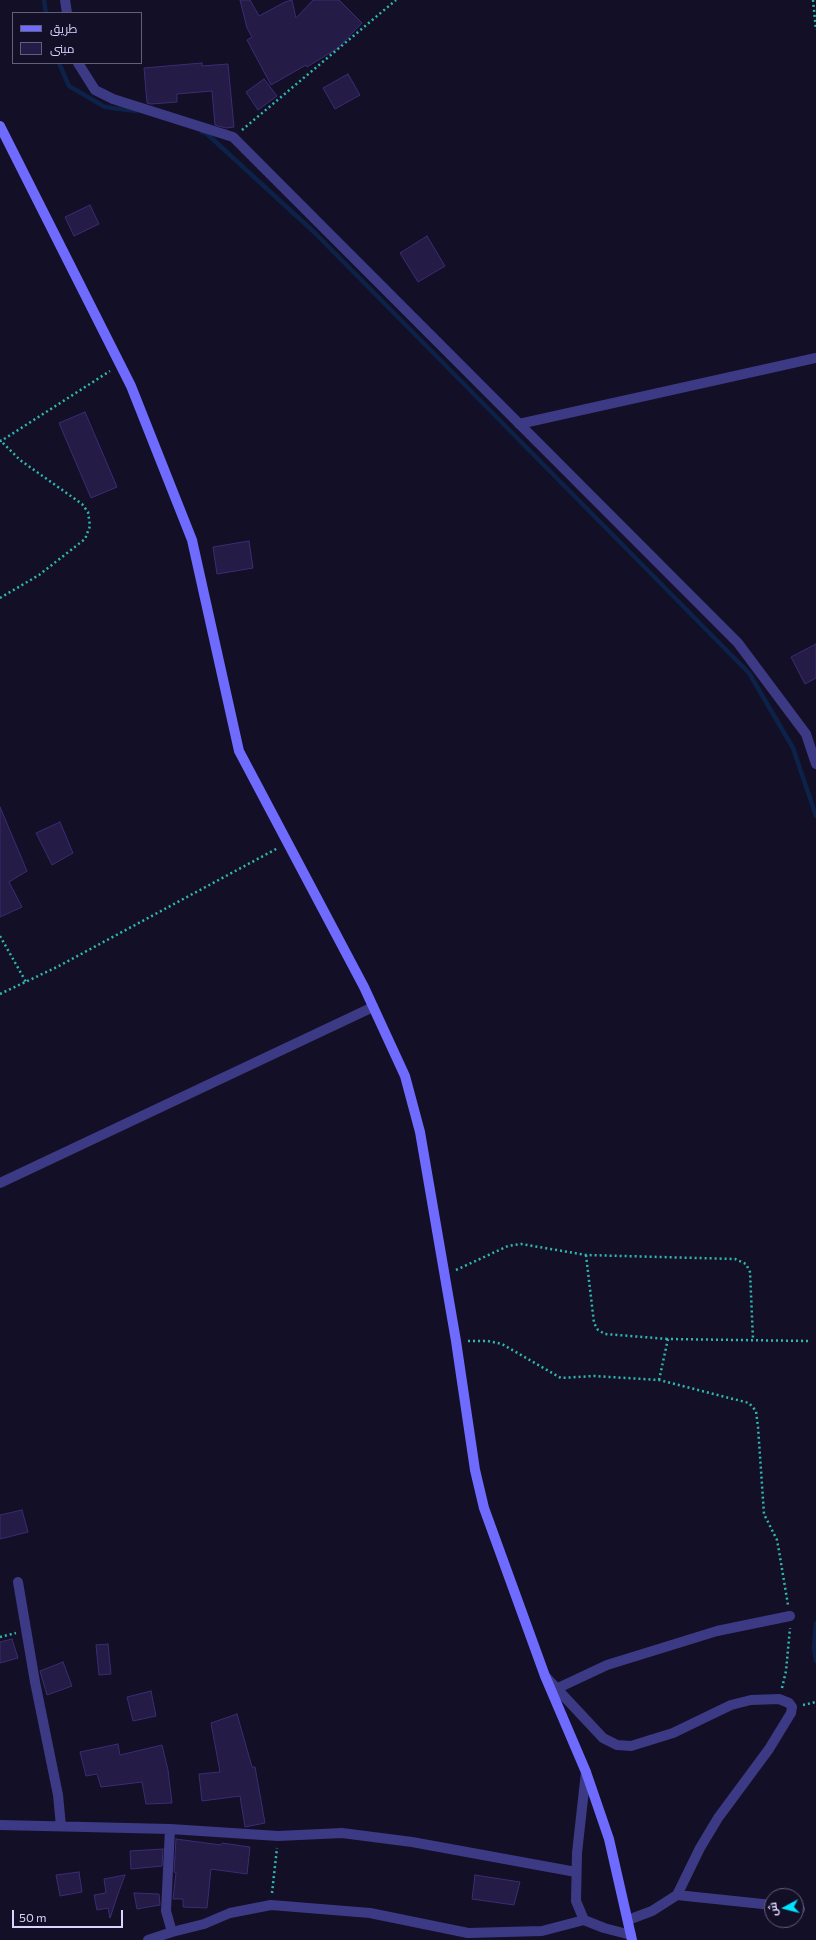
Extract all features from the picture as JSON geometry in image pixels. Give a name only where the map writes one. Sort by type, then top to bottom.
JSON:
[{"type":"street","points":[[65,0],[68,12]]},
{"type":"street","points":[[79,64],[95,90],[113,99],[234,137],[738,644],[806,734],[816,764]]},
{"type":"street","points":[[0,126],[121,364],[192,540],[239,751],[364,987],[405,1076],[418,1125],[456,1341],[475,1470],[484,1508],[545,1676],[586,1772],[609,1839],[632,1937]]},
{"type":"street","points":[[519,424],[816,358]]},
{"type":"street","points":[[0,1183],[372,1007]]},
{"type":"street","points":[[18,1582],[35,1682],[58,1795],[61,1826]]},
{"type":"street","points":[[558,1688],[607,1665],[717,1631],[790,1616]]},
{"type":"street","points":[[545,1676],[558,1688],[603,1738],[617,1745],[631,1746],[673,1733],[731,1705],[751,1700],[779,1699],[789,1702],[792,1707],[791,1713],[769,1750],[718,1818],[700,1848],[677,1895],[652,1911],[628,1920]]},
{"type":"street","points":[[584,1920],[576,1901],[576,1872],[586,1772]]},
{"type":"street","points":[[0,1825],[170,1829],[278,1836],[342,1833],[412,1842],[576,1872]]},
{"type":"street","points":[[170,1829],[166,1912],[172,1932]]},
{"type":"street","points":[[677,1895],[764,1904]]},
{"type":"street","points":[[148,1940],[204,1924],[230,1913],[271,1905],[370,1913],[468,1933],[542,1932],[584,1920],[632,1937]]},
{"type":"path","points":[[234,137],[396,0]]},
{"type":"path","points":[[813,0],[816,30]]},
{"type":"path","points":[[0,598],[39,575],[85,538],[90,526],[88,512],[82,504],[20,460],[1,441],[121,364]]},
{"type":"path","points":[[0,994],[57,967],[184,900],[287,842]]},
{"type":"path","points":[[0,936],[26,982]]},
{"type":"path","points":[[445,1276],[508,1246],[521,1244],[586,1255],[735,1258],[746,1264],[750,1272],[753,1339]]},
{"type":"path","points":[[586,1255],[594,1323],[598,1330],[605,1334],[668,1339],[810,1341]]},
{"type":"path","points":[[659,1380],[668,1339]]},
{"type":"path","points":[[456,1341],[488,1341],[502,1344],[561,1378],[594,1376],[659,1380],[749,1402],[756,1411],[764,1514],[777,1540],[790,1616],[786,1671],[779,1699]]},
{"type":"path","points":[[806,1704],[816,1702]]},
{"type":"path","points":[[271,1905],[278,1836]]},
{"type":"building","points":[[240,0],[250,0],[259,16],[285,2],[292,0],[296,18],[313,0],[339,0],[362,23],[338,48],[307,67],[306,65],[271,85],[247,40],[252,37],[247,28]]},
{"type":"building","points":[[202,63],[202,66],[228,64],[234,127],[226,128],[215,125],[212,91],[177,94],[177,102],[147,103],[144,68]]},
{"type":"building","points":[[348,74],[360,95],[335,109],[323,88]]},
{"type":"building","points":[[264,79],[277,96],[258,110],[246,92]]},
{"type":"building","points":[[90,205],[99,224],[74,236],[65,217]]},
{"type":"building","points":[[427,236],[445,266],[418,282],[400,253]]},
{"type":"building","points":[[85,412],[117,487],[91,498],[59,423]]},
{"type":"building","points":[[249,541],[253,568],[217,574],[213,547]]},
{"type":"building","points":[[816,644],[816,678],[805,684],[791,657]]},
{"type":"building","points":[[0,807],[27,871],[9,882],[22,907],[0,917]]},
{"type":"building","points":[[60,822],[73,853],[52,865],[36,833]]},
{"type":"building","points":[[22,1510],[28,1532],[0,1539],[0,1515]]},
{"type":"building","points":[[12,1639],[18,1658],[0,1663],[0,1642]]},
{"type":"building","points":[[108,1644],[111,1674],[99,1675],[96,1645]]},
{"type":"building","points":[[63,1662],[72,1686],[47,1695],[40,1671]]},
{"type":"building","points":[[151,1691],[156,1716],[133,1721],[127,1697]]},
{"type":"building","points":[[237,1714],[252,1767],[255,1767],[265,1823],[245,1827],[240,1796],[202,1801],[199,1774],[220,1772],[211,1723]]},
{"type":"building","points":[[118,1744],[120,1755],[162,1745],[168,1770],[172,1803],[146,1804],[142,1782],[101,1787],[97,1774],[86,1776],[80,1752]]},
{"type":"building","points":[[176,1839],[250,1847],[247,1874],[211,1869],[207,1908],[183,1907],[183,1899],[173,1899],[176,1873],[174,1872]]},
{"type":"building","points":[[163,1849],[162,1866],[131,1869],[130,1851]]},
{"type":"building","points":[[79,1872],[82,1892],[60,1896],[56,1875]]},
{"type":"building","points":[[125,1875],[110,1918],[108,1908],[97,1910],[94,1895],[106,1893],[104,1879]]},
{"type":"building","points":[[475,1875],[520,1882],[514,1905],[472,1899]]},
{"type":"building","points":[[134,1893],[159,1894],[160,1905],[137,1909]]},
{"type":"waterway","points":[[44,0],[46,12]]},
{"type":"waterway","points":[[59,64],[69,86],[105,107],[136,111]]},
{"type":"waterway","points":[[202,132],[206,133],[314,232],[749,673],[793,748],[816,816]]},
{"type":"waterway","points":[[816,1623],[814,1648],[816,1661]]}]
